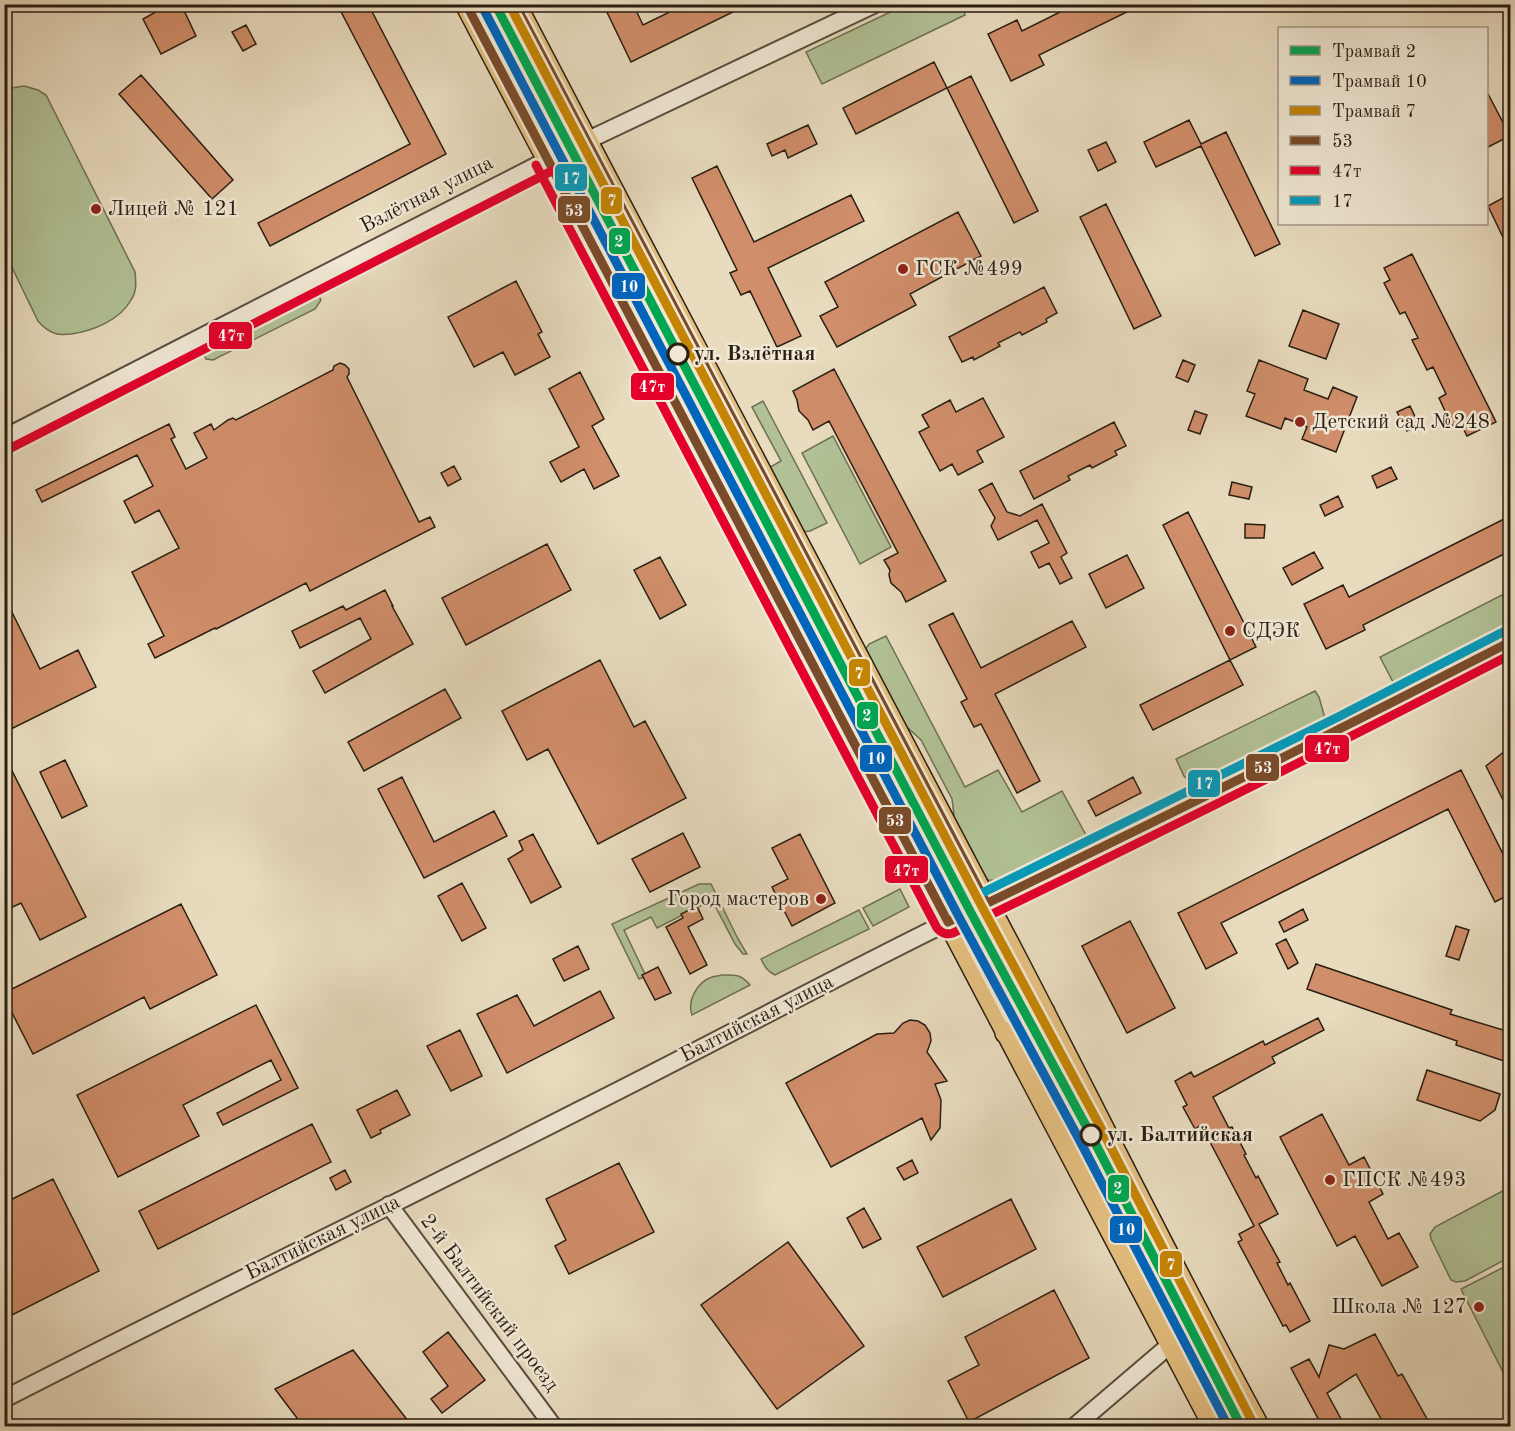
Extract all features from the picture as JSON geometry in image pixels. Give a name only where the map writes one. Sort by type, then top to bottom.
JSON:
[{"type":"main road","points":[[466,4],[1214,1426]]},
{"type":"main road","points":[[515,4],[1044,1012],[1186,1292],[1258,1426]]},
{"type":"main road","name":"Балтийская улица","points":[[948,922],[1333,733],[1510,642]]},
{"type":"main road","points":[[1006,1034],[1044,1012]]},
{"type":"street","name":"Взлётная улица","points":[[4,438],[547,159],[875,4]]},
{"type":"street","name":"Балтийская улица","points":[[4,1398],[577,1112],[948,922]]},
{"type":"street","name":"2-й Балтийский проезд","points":[[389,1206],[553,1426]]},
{"type":"street","points":[[1075,1426],[1171,1344]]},
{"type":"green space","points":[[905,5],[964,5],[965,15],[822,84],[806,52]]},
{"type":"green space","points":[[24,86],[46,95],[135,272],[136,283],[133,297],[120,313],[97,327],[71,334],[57,334],[49,331],[38,321],[5,253],[5,89]]},
{"type":"green space","points":[[315,289],[321,300],[315,309],[213,360],[206,359],[201,350],[203,341],[303,290]]},
{"type":"green space","points":[[763,401],[827,523],[810,531],[802,532],[767,469],[781,461],[752,407]]},
{"type":"green space","points":[[833,436],[891,547],[860,564],[802,453]]},
{"type":"green space","points":[[1510,591],[1510,623],[1393,682],[1380,657]]},
{"type":"green space","points":[[886,636],[965,787],[998,770],[1022,812],[1062,791],[1087,837],[1000,881],[988,880],[980,875],[956,831],[952,799],[921,740],[896,717],[864,651],[869,644]]},
{"type":"green space","points":[[1315,691],[1325,718],[1192,784],[1184,776],[1176,759]]},
{"type":"green space","points":[[699,884],[711,884],[747,954],[743,954],[735,944],[712,900],[657,928],[651,917],[624,930],[646,976],[639,979],[612,924]]},
{"type":"green space","points":[[900,889],[909,907],[873,926],[863,908]]},
{"type":"green space","points":[[859,910],[869,929],[775,975],[768,970],[761,959]]},
{"type":"green space","points":[[722,975],[738,976],[750,985],[692,1015],[691,1004],[694,993],[707,979]]},
{"type":"green space","points":[[1510,1187],[1510,1257],[1465,1281],[1451,1280],[1430,1234],[1435,1227]]},
{"type":"green space","points":[[1510,1264],[1510,1386],[1461,1289]]},
{"type":"building","points":[[170,4],[181,4],[196,36],[161,54],[143,19]]},
{"type":"building","points":[[337,4],[368,4],[446,154],[270,246],[258,223],[410,144]]},
{"type":"building","points":[[603,4],[633,4],[643,25],[686,4],[749,4],[631,62]]},
{"type":"building","points":[[1076,4],[1143,4],[1039,55],[1044,65],[1011,81],[988,34],[1017,20],[1022,31]]},
{"type":"building","points":[[246,25],[256,44],[243,51],[232,32]]},
{"type":"building","points":[[934,62],[947,88],[856,134],[843,108]]},
{"type":"building","points":[[141,75],[233,180],[212,199],[119,94]]},
{"type":"building","points":[[971,76],[1038,211],[1014,223],[947,88]]},
{"type":"building","points":[[1488,94],[1510,136],[1488,147]]},
{"type":"building","points":[[1189,120],[1201,144],[1226,132],[1280,244],[1255,256],[1201,146],[1156,167],[1144,142]]},
{"type":"building","points":[[808,125],[817,144],[788,158],[785,150],[772,156],[767,144]]},
{"type":"building","points":[[1106,142],[1116,162],[1098,171],[1088,150]]},
{"type":"building","points":[[717,166],[754,242],[851,195],[864,221],[768,268],[801,336],[777,347],[750,291],[741,295],[730,273],[737,270],[692,178]]},
{"type":"building","points":[[1510,194],[1510,252],[1488,206]]},
{"type":"building","points":[[1106,204],[1161,316],[1134,329],[1080,217]]},
{"type":"building","name":"ГСК №499","points":[[958,212],[981,256],[910,294],[916,305],[837,347],[820,316],[838,307],[825,282]]},
{"type":"building","points":[[1412,254],[1496,422],[1467,436],[1460,422],[1452,426],[1439,398],[1446,394],[1433,367],[1427,370],[1412,340],[1418,338],[1405,312],[1400,314],[1384,283],[1390,280],[1384,268]]},
{"type":"building","points":[[516,281],[542,332],[538,334],[550,357],[515,375],[503,352],[474,367],[448,317]]},
{"type":"building","points":[[1044,287],[1057,313],[1046,319],[1047,322],[1022,335],[1020,332],[998,343],[1000,346],[974,360],[973,357],[962,362],[949,337]]},
{"type":"building","points":[[1303,310],[1339,324],[1326,359],[1289,346]]},
{"type":"building","points":[[1183,360],[1195,365],[1188,382],[1176,377]]},
{"type":"building","points":[[1259,360],[1308,379],[1304,390],[1328,399],[1333,387],[1357,397],[1336,452],[1302,439],[1307,427],[1285,418],[1281,429],[1246,416],[1255,394],[1247,391]]},
{"type":"building","points":[[340,363],[349,369],[347,377],[419,522],[430,517],[435,527],[310,591],[306,583],[155,658],[148,644],[164,636],[132,572],[179,548],[159,510],[135,523],[124,501],[153,486],[137,455],[42,502],[36,490],[169,424],[175,437],[171,439],[186,469],[207,458],[194,433],[211,424],[214,430],[228,420],[233,418],[236,420],[333,370],[334,366]]},
{"type":"building","points":[[834,369],[946,581],[906,602],[901,592],[891,583],[890,570],[884,560],[898,553],[829,421],[813,430],[808,420],[799,411],[793,391]]},
{"type":"building","points":[[580,372],[604,419],[592,426],[619,476],[594,489],[584,469],[561,482],[550,462],[579,447],[549,389]]},
{"type":"building","points":[[983,398],[1004,437],[977,451],[983,462],[958,475],[952,464],[940,471],[919,432],[929,427],[922,415],[950,400],[956,412]]},
{"type":"building","points":[[1410,406],[1419,425],[1407,431],[1397,412]]},
{"type":"building","points":[[1195,411],[1207,415],[1200,434],[1188,430]]},
{"type":"building","points":[[1114,422],[1126,446],[1115,451],[1117,455],[1092,468],[1090,465],[1068,476],[1070,480],[1034,499],[1020,471]]},
{"type":"building","points":[[454,466],[461,479],[448,486],[441,473]]},
{"type":"building","points":[[1391,467],[1397,479],[1377,488],[1372,476]]},
{"type":"building","points":[[1232,482],[1252,487],[1249,499],[1229,495]]},
{"type":"building","points":[[992,483],[1007,512],[1020,516],[1042,504],[1067,553],[1061,557],[1072,578],[1060,584],[1049,563],[1039,568],[1031,552],[1049,543],[1037,520],[998,540],[991,526],[995,518],[979,490]]},
{"type":"building","points":[[1338,496],[1343,507],[1325,516],[1320,505]]},
{"type":"building","points":[[1188,512],[1256,647],[1230,660],[1163,525]]},
{"type":"building","points":[[1510,516],[1510,551],[1363,625],[1365,630],[1326,649],[1304,604],[1343,585],[1349,597]]},
{"type":"building","points":[[1245,524],[1265,525],[1264,538],[1245,538]]},
{"type":"building","points":[[547,544],[571,590],[466,645],[442,598]]},
{"type":"building","points":[[1314,552],[1323,568],[1292,585],[1283,568]]},
{"type":"building","points":[[1127,555],[1144,588],[1106,608],[1089,574]]},
{"type":"building","points":[[660,557],[686,605],[660,619],[634,570]]},
{"type":"building","points":[[385,590],[413,644],[325,693],[313,671],[371,639],[360,618],[300,648],[292,631],[343,606],[346,610]]},
{"type":"building","points":[[4,596],[40,669],[78,650],[96,687],[9,730],[4,721]]},
{"type":"building","points":[[953,613],[981,668],[1072,621],[1086,647],[995,694],[1040,781],[1017,793],[981,724],[974,727],[961,702],[967,699],[929,625]]},
{"type":"building","points":[[600,660],[634,727],[645,721],[686,798],[598,844],[548,749],[527,760],[502,711]]},
{"type":"building","points":[[1230,660],[1243,685],[1153,730],[1140,705]]},
{"type":"building","points":[[445,689],[461,718],[364,771],[348,742]]},
{"type":"building","points":[[1510,747],[1510,814],[1486,766]]},
{"type":"building","points":[[4,755],[86,917],[40,940],[21,903],[4,911]]},
{"type":"building","points":[[65,760],[87,806],[62,818],[40,772]]},
{"type":"building","points":[[1461,770],[1510,868],[1510,894],[1495,902],[1448,809],[1221,923],[1237,953],[1206,969],[1178,913]]},
{"type":"building","points":[[402,777],[434,842],[494,811],[507,836],[424,878],[378,789]]},
{"type":"building","points":[[1133,777],[1141,793],[1096,816],[1088,801]]},
{"type":"building","points":[[683,833],[700,867],[650,892],[632,859]]},
{"type":"building","points":[[533,834],[561,887],[531,903],[508,859],[523,850],[519,841]]},
{"type":"building","points":[[800,834],[835,903],[792,926],[772,887],[788,879],[772,848]]},
{"type":"building","points":[[462,883],[486,928],[462,941],[438,896]]},
{"type":"building","points":[[181,904],[217,975],[150,1009],[144,997],[33,1054],[4,993]]},
{"type":"building","points":[[697,906],[703,919],[688,927],[707,965],[690,974],[666,927],[683,918],[681,914]]},
{"type":"building","points":[[1303,909],[1308,920],[1284,932],[1279,922]]},
{"type":"building","points":[[1130,921],[1175,1008],[1127,1033],[1082,946]]},
{"type":"building","points":[[1456,926],[1469,930],[1459,960],[1446,956]]},
{"type":"building","points":[[1286,939],[1298,963],[1288,969],[1276,944]]},
{"type":"building","points":[[578,946],[589,969],[564,981],[553,959]]},
{"type":"building","points":[[1316,964],[1452,1010],[1450,1014],[1510,1032],[1510,1060],[1504,1061],[1456,1045],[1457,1041],[1307,989]]},
{"type":"building","points":[[658,967],[671,993],[655,1000],[642,975]]},
{"type":"building","points":[[600,991],[614,1018],[507,1073],[477,1014],[517,995],[534,1026]]},
{"type":"building","points":[[256,1005],[298,1088],[223,1125],[217,1113],[281,1080],[271,1060],[183,1105],[199,1136],[118,1177],[77,1095]]},
{"type":"building","points":[[1318,1018],[1324,1030],[1272,1057],[1275,1063],[1213,1097],[1229,1128],[1232,1127],[1256,1178],[1258,1176],[1278,1214],[1259,1224],[1280,1262],[1277,1263],[1288,1285],[1290,1283],[1310,1321],[1290,1332],[1286,1325],[1283,1326],[1238,1242],[1242,1240],[1239,1234],[1254,1226],[1201,1125],[1195,1129],[1183,1107],[1187,1105],[1175,1081],[1191,1072],[1194,1077],[1263,1041],[1265,1045]]},
{"type":"building","points":[[910,1020],[925,1025],[930,1033],[931,1041],[927,1052],[947,1081],[935,1084],[941,1100],[940,1128],[931,1140],[922,1118],[831,1167],[786,1083],[877,1034],[894,1033],[903,1023]]},
{"type":"building","points":[[460,1030],[482,1076],[451,1091],[427,1046]]},
{"type":"building","points":[[1427,1070],[1500,1094],[1495,1110],[1480,1121],[1417,1100]]},
{"type":"building","points":[[397,1090],[410,1115],[380,1130],[381,1133],[371,1138],[357,1110]]},
{"type":"building","name":"ГПСК №493","points":[[1322,1114],[1349,1165],[1364,1157],[1383,1194],[1369,1202],[1388,1239],[1399,1233],[1418,1267],[1382,1286],[1355,1236],[1337,1246],[1280,1137]]},
{"type":"building","points":[[312,1124],[331,1162],[158,1249],[139,1211]]},
{"type":"building","points":[[912,1160],[918,1173],[904,1180],[897,1168]]},
{"type":"building","points":[[619,1163],[654,1232],[569,1274],[555,1246],[566,1240],[546,1199]]},
{"type":"building","points":[[345,1170],[351,1182],[336,1190],[330,1178]]},
{"type":"building","points":[[53,1179],[99,1271],[4,1319],[4,1203]]},
{"type":"building","points":[[1011,1199],[1036,1249],[943,1297],[917,1247]]},
{"type":"building","points":[[864,1208],[881,1239],[863,1248],[847,1218]]},
{"type":"building","points":[[788,1242],[864,1346],[777,1409],[701,1305]]},
{"type":"building","points":[[1054,1290],[1089,1358],[969,1422],[948,1381],[979,1365],[965,1337]]},
{"type":"building","points":[[448,1332],[485,1380],[442,1413],[431,1399],[448,1386],[423,1352]]},
{"type":"building","points":[[1375,1334],[1398,1376],[1402,1374],[1431,1426],[1385,1426],[1356,1374],[1327,1393],[1341,1419],[1322,1426],[1291,1368],[1309,1359],[1319,1377],[1329,1345],[1344,1349]]},
{"type":"building","points":[[353,1350],[412,1426],[303,1426],[275,1389]]},
{"type":"tram line","name":"2","points":[[495,4],[970,911],[1091,1135],[1241,1426]]},
{"type":"tram line","name":"7","points":[[509,4],[981,905],[1102,1130],[1252,1421]]},
{"type":"tram line","name":"10","points":[[484,10],[1228,1426]]},
{"type":"transit line","name":"53","points":[[466,4],[948,922],[1230,784],[1510,642]]},
{"type":"transit line","name":"17","points":[[480,4],[1011,1017],[1028,1007],[504,10]]},
{"type":"transit line","name":"53","points":[[515,4],[987,904]]},
{"type":"transit line","name":"47т","points":[[9,449],[581,156],[976,910]]},
{"type":"transit line","name":"47т","points":[[536,165],[937,928],[942,932],[953,933],[1093,865],[1510,655]]},
{"type":"transit line","name":"17","points":[[982,893],[1338,717],[1505,631]]},
{"type":"place","name":"Лицей № 121","points":[[96,209]]},
{"type":"place","name":"ГСК №499","points":[[903,269]]},
{"type":"place","name":"ул. Взлётная","points":[[678,354]]},
{"type":"place","name":"Детский сад №248","points":[[1300,422]]},
{"type":"place","name":"СДЭК","points":[[1230,631]]},
{"type":"place","name":"Город мастеров","points":[[821,899]]},
{"type":"place","name":"ул. Балтийская","points":[[1091,1135]]},
{"type":"place","name":"ГПСК №493","points":[[1330,1180]]},
{"type":"place","name":"Школа № 127","points":[[1479,1307]]}]
